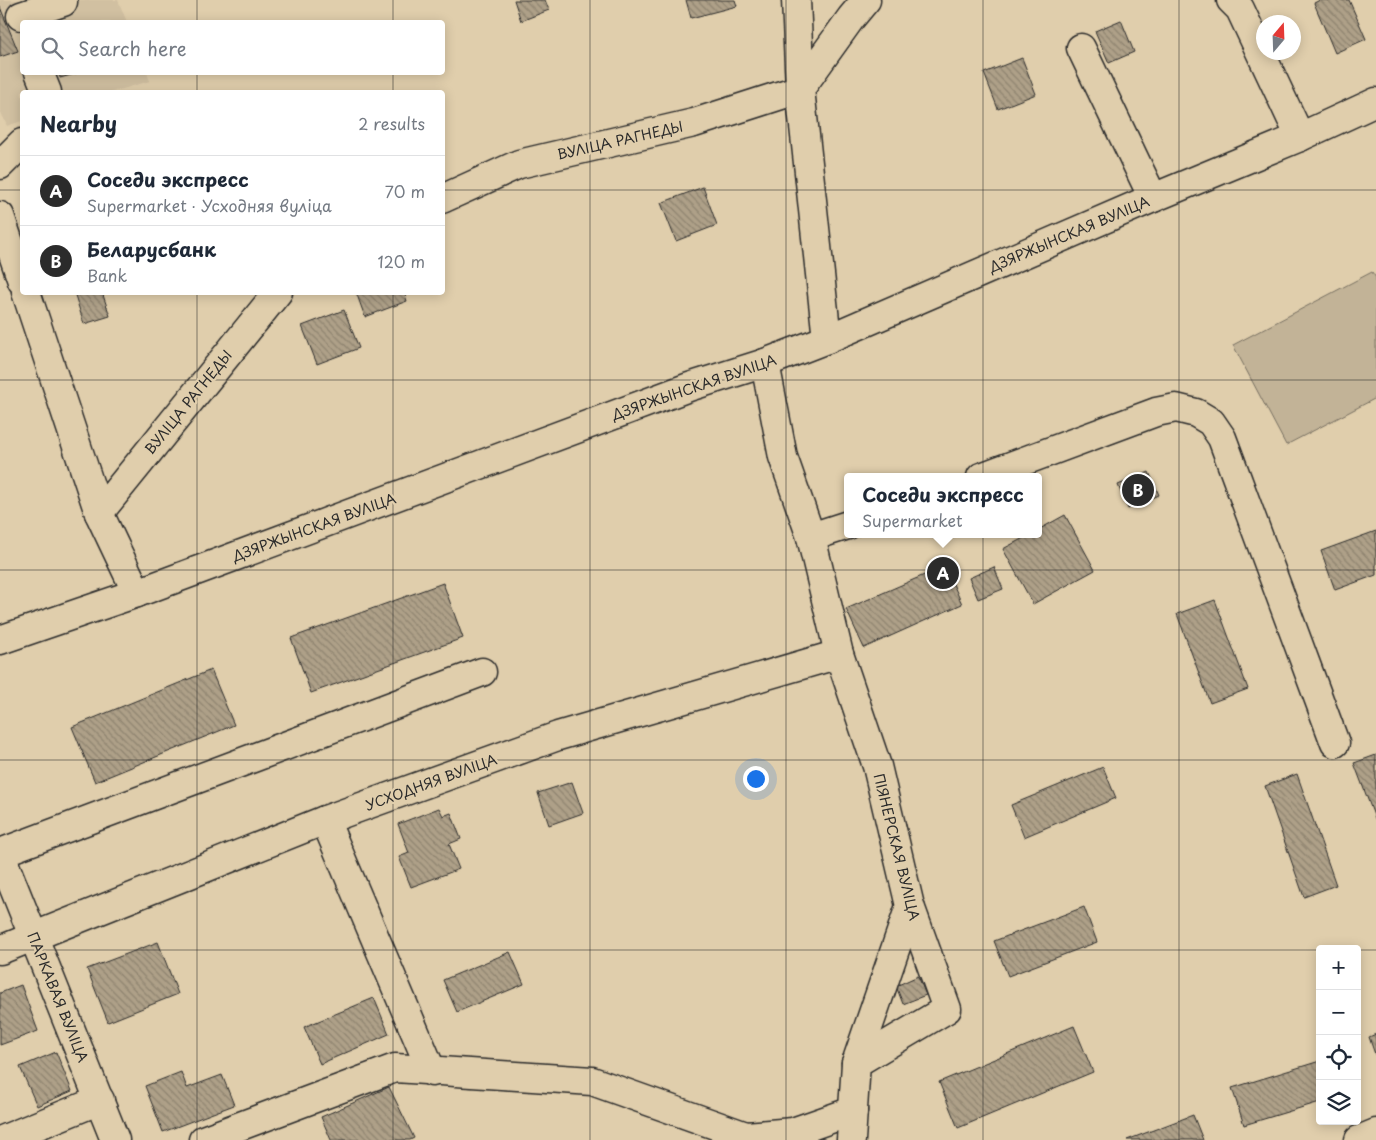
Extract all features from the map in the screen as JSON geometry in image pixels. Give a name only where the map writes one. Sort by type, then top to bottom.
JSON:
[{"type":"street","points":[[19,13],[63,2],[62,0]]},
{"type":"street","points":[[796,0],[800,89],[828,339]]},
{"type":"street","points":[[800,89],[866,0]]},
{"type":"street","points":[[1231,0],[1240,9],[1300,137]]},
{"type":"street","points":[[1081,48],[1153,198]]},
{"type":"street","points":[[40,75],[46,90]]},
{"type":"street","name":"ВУЛІЦА РАГНЕДЫ","points":[[445,198],[519,164],[694,124],[800,89]]},
{"type":"street","name":"ДЗЯРЖЫНСКАЯ ВУЛІЦА","points":[[0,640],[137,592],[689,387],[766,363],[828,339],[1153,198],[1300,137],[1376,102]]},
{"type":"street","points":[[0,165],[20,145]]},
{"type":"street","points":[[0,216],[6,253],[20,278]]},
{"type":"street","points":[[27,295],[99,513],[137,592]]},
{"type":"street","name":"ВУЛІЦА РАГНЕДЫ","points":[[99,513],[276,295]]},
{"type":"street","name":"ПІЯНЕРСКАЯ ВУЛІЦА","points":[[766,363],[783,457],[811,536],[838,654],[876,766],[910,906],[947,1009],[856,1063]]},
{"type":"street","points":[[992,473],[1156,412],[1176,408],[1196,413],[1212,422],[1222,438],[1335,743]]},
{"type":"street","points":[[811,536],[844,526]]},
{"type":"street","name":"УСХОДНЯЯ ВУЛІЦА","points":[[0,950],[325,820],[558,736],[838,654]]},
{"type":"street","points":[[0,853],[482,672]]},
{"type":"street","points":[[325,820],[432,1072]]},
{"type":"street","name":"ПАРКАВАЯ ВУЛІЦА","points":[[0,853],[115,1140]]},
{"type":"street","points":[[851,1140],[856,1063],[910,906]]},
{"type":"street","points":[[203,1140],[395,1068],[432,1072],[592,1081],[746,1138],[794,1132],[853,1111]]},
{"type":"street","points":[[2,1140],[100,1100]]},
{"type":"street","points":[[1359,1140],[1376,1133]]},
{"type":"shaded area","points":[[0,0],[118,0],[126,20],[20,20],[20,75],[148,75],[150,81],[119,90],[20,90],[20,122],[7,126],[0,110]]},
{"type":"shaded area","points":[[1372,272],[1376,278],[1376,398],[1286,445],[1233,345]]},
{"type":"building","points":[[514,0],[545,0],[549,10],[521,21]]},
{"type":"building","points":[[686,0],[735,0],[737,6],[691,18]]},
{"type":"building","points":[[1320,0],[1349,0],[1366,39],[1335,53],[1314,3]]},
{"type":"building","points":[[0,7],[18,51],[0,57]]},
{"type":"building","points":[[1121,20],[1134,52],[1109,63],[1095,31]]},
{"type":"building","points":[[1022,58],[1036,94],[998,109],[984,73]]},
{"type":"building","points":[[60,75],[71,75],[60,78]]},
{"type":"building","points":[[703,187],[717,225],[676,241],[661,203]]},
{"type":"building","points":[[75,295],[103,295],[110,316],[84,324]]},
{"type":"building","points":[[357,295],[405,295],[407,301],[365,317]]},
{"type":"building","points":[[344,310],[359,348],[317,364],[302,326]]},
{"type":"building","points":[[1149,472],[1159,495],[1128,509],[1118,485]]},
{"type":"building","points":[[1065,515],[1095,570],[1033,604],[1003,549],[1024,538],[1042,538],[1042,528]]},
{"type":"building","points":[[1376,531],[1376,575],[1335,590],[1321,551]]},
{"type":"building","points":[[945,566],[962,604],[864,648],[846,609]]},
{"type":"building","points":[[994,567],[1003,589],[978,599],[969,578]]},
{"type":"building","points":[[443,583],[463,638],[311,693],[291,638]]},
{"type":"building","points":[[1215,600],[1248,689],[1210,703],[1177,614]]},
{"type":"building","points":[[211,670],[234,725],[95,782],[72,727]]},
{"type":"building","points":[[1376,755],[1376,821],[1354,763]]},
{"type":"building","points":[[1103,767],[1116,798],[1024,837],[1011,805]]},
{"type":"building","points":[[1297,774],[1336,885],[1304,897],[1265,786]]},
{"type":"building","points":[[572,782],[583,813],[549,825],[538,793]]},
{"type":"building","points":[[439,808],[443,816],[451,813],[461,839],[449,844],[459,869],[411,887],[399,857],[409,853],[398,824]]},
{"type":"building","points":[[1084,907],[1097,942],[1008,976],[994,941]]},
{"type":"building","points":[[158,942],[178,994],[108,1022],[87,969]]},
{"type":"building","points":[[510,952],[524,984],[457,1012],[443,980]]},
{"type":"building","points":[[918,976],[926,995],[903,1004],[896,986]]},
{"type":"building","points":[[21,985],[38,1031],[0,1045],[0,993]]},
{"type":"building","points":[[374,998],[389,1034],[320,1064],[304,1027]]},
{"type":"building","points":[[1074,1026],[1093,1072],[958,1128],[939,1082]]},
{"type":"building","points":[[1376,1034],[1376,1057],[1369,1037]]},
{"type":"building","points":[[56,1052],[72,1091],[37,1106],[20,1067]]},
{"type":"building","points":[[1316,1062],[1316,1103],[1244,1125],[1232,1088]]},
{"type":"building","points":[[181,1072],[187,1088],[222,1075],[234,1105],[163,1132],[145,1086]]},
{"type":"building","points":[[389,1087],[414,1138],[410,1140],[331,1140],[321,1117]]},
{"type":"building","points":[[1193,1115],[1203,1140],[1127,1140]]},
{"type":"place","name":"Беларусбанк","points":[[1138,490]]},
{"type":"place","name":"Соседи экспресс","points":[[943,573]]}]
